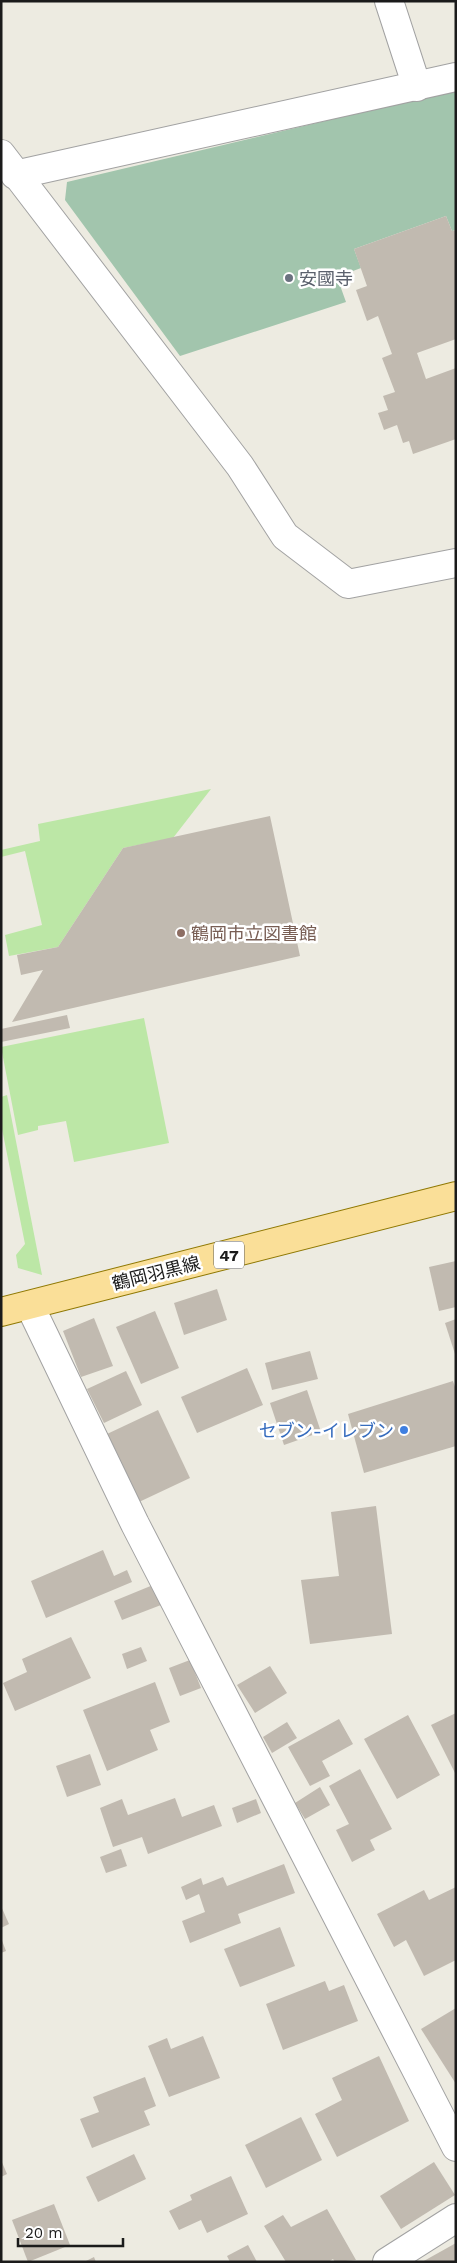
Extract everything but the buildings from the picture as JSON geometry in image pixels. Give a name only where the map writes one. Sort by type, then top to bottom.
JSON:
[{"type":"main road","name":"鶴岡羽黒線","points":[[1,1312],[456,1196]]},
{"type":"street","points":[[389,1],[417,87]]},
{"type":"street","points":[[456,77],[417,87],[8,164],[240,466],[284,536],[348,584],[456,563]]},
{"type":"street","points":[[30,1306],[135,1524],[456,2147]]},
{"type":"street","points":[[387,2262],[456,2218]]},
{"type":"green space","name":"安國寺","points":[[456,90],[456,230],[452,231],[446,216],[354,249],[361,268],[337,277],[346,302],[180,356],[65,200],[67,182]]},
{"type":"green space","points":[[211,789],[173,838],[123,848],[58,947],[9,956],[5,935],[42,925],[25,851],[1,857],[1,850],[40,841],[38,824]]},
{"type":"green space","points":[[144,1018],[169,1143],[74,1162],[66,1121],[38,1126],[38,1130],[18,1135],[1,1047]]},
{"type":"green space","points":[[7,1095],[42,1275],[18,1268],[16,1255],[25,1244],[1,1124],[1,1097]]},
{"type":"place","name":"安國寺","points":[[289,278]]},
{"type":"place","name":"鶴岡市立図書館","points":[[181,933]]},
{"type":"place","name":"セブン-イレブン","points":[[404,1430]]}]
